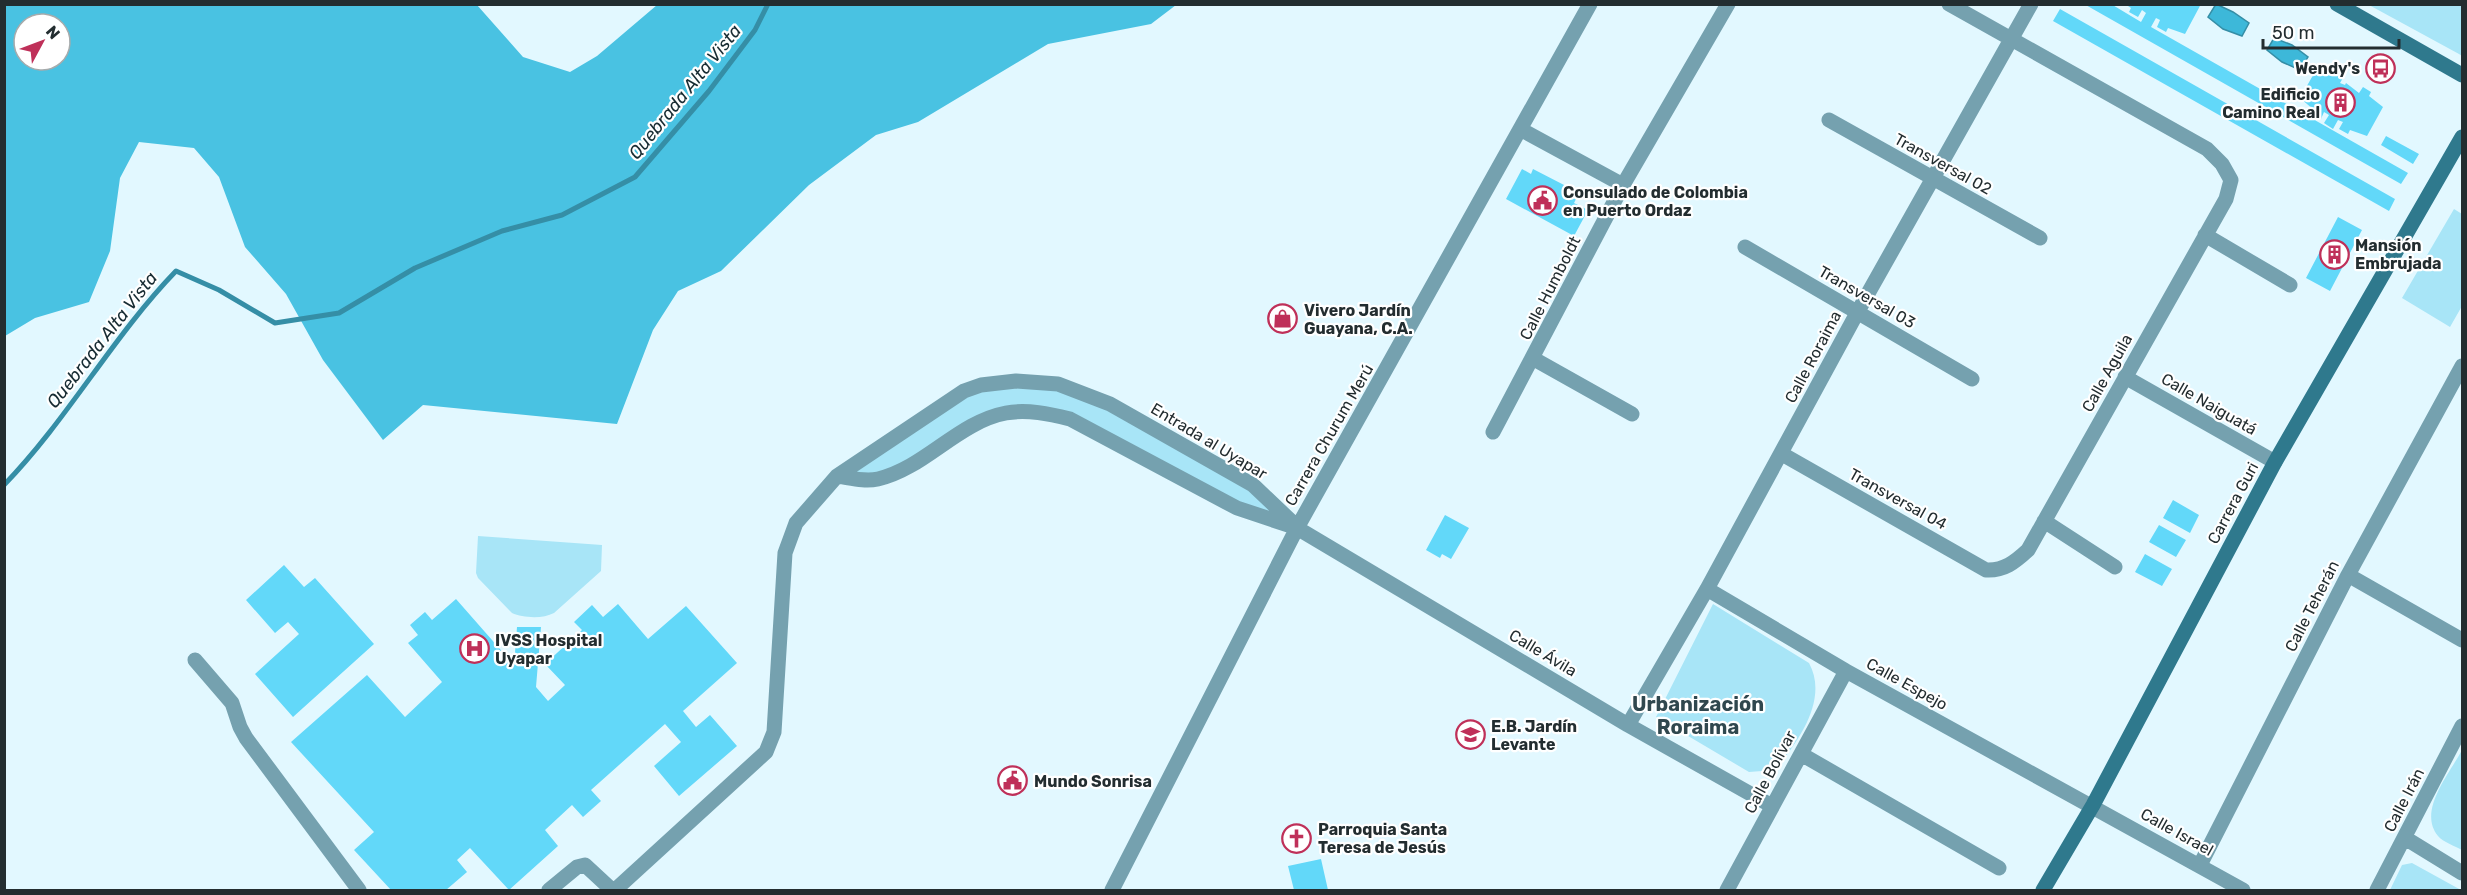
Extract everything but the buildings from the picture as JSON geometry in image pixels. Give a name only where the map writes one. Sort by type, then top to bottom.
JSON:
[{"type":"street","name":"Carrera Churum Merú","points":[[1112,891],[1297,528],[1522,130],[1590,4]]},
{"type":"street","name":"Calle Humboldt","points":[[1493,432],[1534,359],[1623,185],[1728,4]]},
{"type":"street","points":[[1949,4],[2011,40]]},
{"type":"street","name":"Calle Roraima","points":[[1628,725],[1707,589],[1857,313],[2031,4]]},
{"type":"street","points":[[2337,4],[2463,75]]},
{"type":"street","name":"Calle Aguila","points":[[1998,570],[2016,561],[2028,550],[2226,199],[2231,180],[2222,164],[2206,149],[2011,40]]},
{"type":"street","name":"Transversal 02","points":[[1829,120],[2040,238]]},
{"type":"street","points":[[1522,130],[1623,185]]},
{"type":"street","name":"Carrera Guri","points":[[2043,891],[2092,805],[2275,462],[2463,137]]},
{"type":"street","points":[[2205,235],[2290,285]]},
{"type":"street","name":"Transversal 03","points":[[1745,247],[1972,379]]},
{"type":"street","points":[[1534,359],[1632,414]]},
{"type":"street","name":"Calle Teherán","points":[[2200,865],[2348,575],[2463,366]]},
{"type":"street","name":"Calle Naiguatá","points":[[2126,377],[2275,462]]},
{"type":"street","name":"Entrada al Uyapar","points":[[613,891],[766,752],[774,732],[785,553],[789,537],[805,509],[837,476],[964,391],[998,382],[1037,380],[1089,394],[1253,485],[1297,528]]},
{"type":"street","points":[[837,476],[861,480],[878,479],[901,471],[988,419],[1006,413],[1049,414],[1089,427],[1237,508],[1297,528]]},
{"type":"street","name":"Transversal 04","points":[[1782,454],[1986,570],[1998,570]]},
{"type":"street","points":[[2044,521],[2115,567]]},
{"type":"street","name":"Calle Ávila","points":[[1297,528],[1628,725],[1773,806]]},
{"type":"street","points":[[2348,575],[2463,640]]},
{"type":"street","name":"Calle Espejo","points":[[1707,589],[1846,671],[2092,805]]},
{"type":"street","points":[[195,660],[232,703],[240,728],[246,738],[359,891]]},
{"type":"street","name":"Calle Bolívar","points":[[1732,889],[1773,806],[1846,671]]},
{"type":"street","name":"Calle Irán","points":[[2377,891],[2463,726]]},
{"type":"street","points":[[1801,754],[1999,868]]},
{"type":"street","name":"Calle Israel","points":[[2092,805],[2243,891]]},
{"type":"street","points":[[2405,838],[2463,873]]},
{"type":"street","points":[[549,891],[577,867],[585,866],[613,891]]},
{"type":"shaded area","points":[[2216,4],[2249,23],[2242,36],[2223,29],[2208,17]]},
{"type":"shaded area","points":[[4,5],[477,5],[523,57],[570,72],[597,56],[657,5],[1176,5],[1151,24],[1048,44],[918,122],[876,135],[809,185],[721,271],[678,291],[653,330],[617,424],[423,405],[383,440],[323,360],[286,294],[245,247],[219,177],[194,148],[139,142],[120,178],[110,251],[89,302],[35,318],[5,336]]},
{"type":"shaded area","points":[[2369,5],[2462,5],[2462,56],[2459,54]]},
{"type":"shaded area","points":[[2274,38],[2292,45],[2308,57],[2300,70],[2282,62],[2267,50]]},
{"type":"shaded area","points":[[2454,209],[2462,214],[2462,306],[2450,327],[2402,298]]},
{"type":"shaded area","points":[[1058,384],[1253,485],[1297,528],[1237,508],[1089,427],[1006,413],[901,471],[837,476],[964,391]]},
{"type":"shaded area","points":[[478,536],[602,545],[601,571],[554,613],[539,617],[517,615],[512,613],[478,578],[476,573]]},
{"type":"shaded area","points":[[1713,604],[1809,663],[1814,677],[1813,705],[1808,720],[1793,747],[1775,770],[1749,772],[1656,717]]},
{"type":"shaded area","points":[[2462,750],[2462,850],[2438,836],[2431,815],[2438,792]]},
{"type":"shaded area","points":[[2412,863],[2461,890],[2390,890],[2402,865]]},
{"type":"waterway","name":"Quebrada Alta Vista","points":[[4,485],[49,433],[153,296],[176,271],[219,290],[275,323],[339,313],[415,268],[502,231],[562,215],[635,177],[709,91],[755,30],[768,4]]},
{"type":"place","name":"Wendy's","points":[[2381,68]]},
{"type":"place","name":"Edificio Camino Real","points":[[2341,103]]},
{"type":"place","name":"Consulado de Colombia en Puerto Ordaz","points":[[1542,201]]},
{"type":"place","name":"Mansión Embrujada","points":[[2334,254]]},
{"type":"place","name":"Vivero Jardín Guayana, C.A.","points":[[1283,319]]},
{"type":"place","name":"IVSS Hospital Uyapar","points":[[474,649]]},
{"type":"place","name":"E.B. Jardín Levante","points":[[1470,735]]},
{"type":"place","name":"Mundo Sonrisa","points":[[1013,781]]},
{"type":"place","name":"Parroquia Santa Teresa de Jesús","points":[[1297,838]]},
{"type":"district","name":"Urbanización Roraima","points":[[1698,716]]}]
